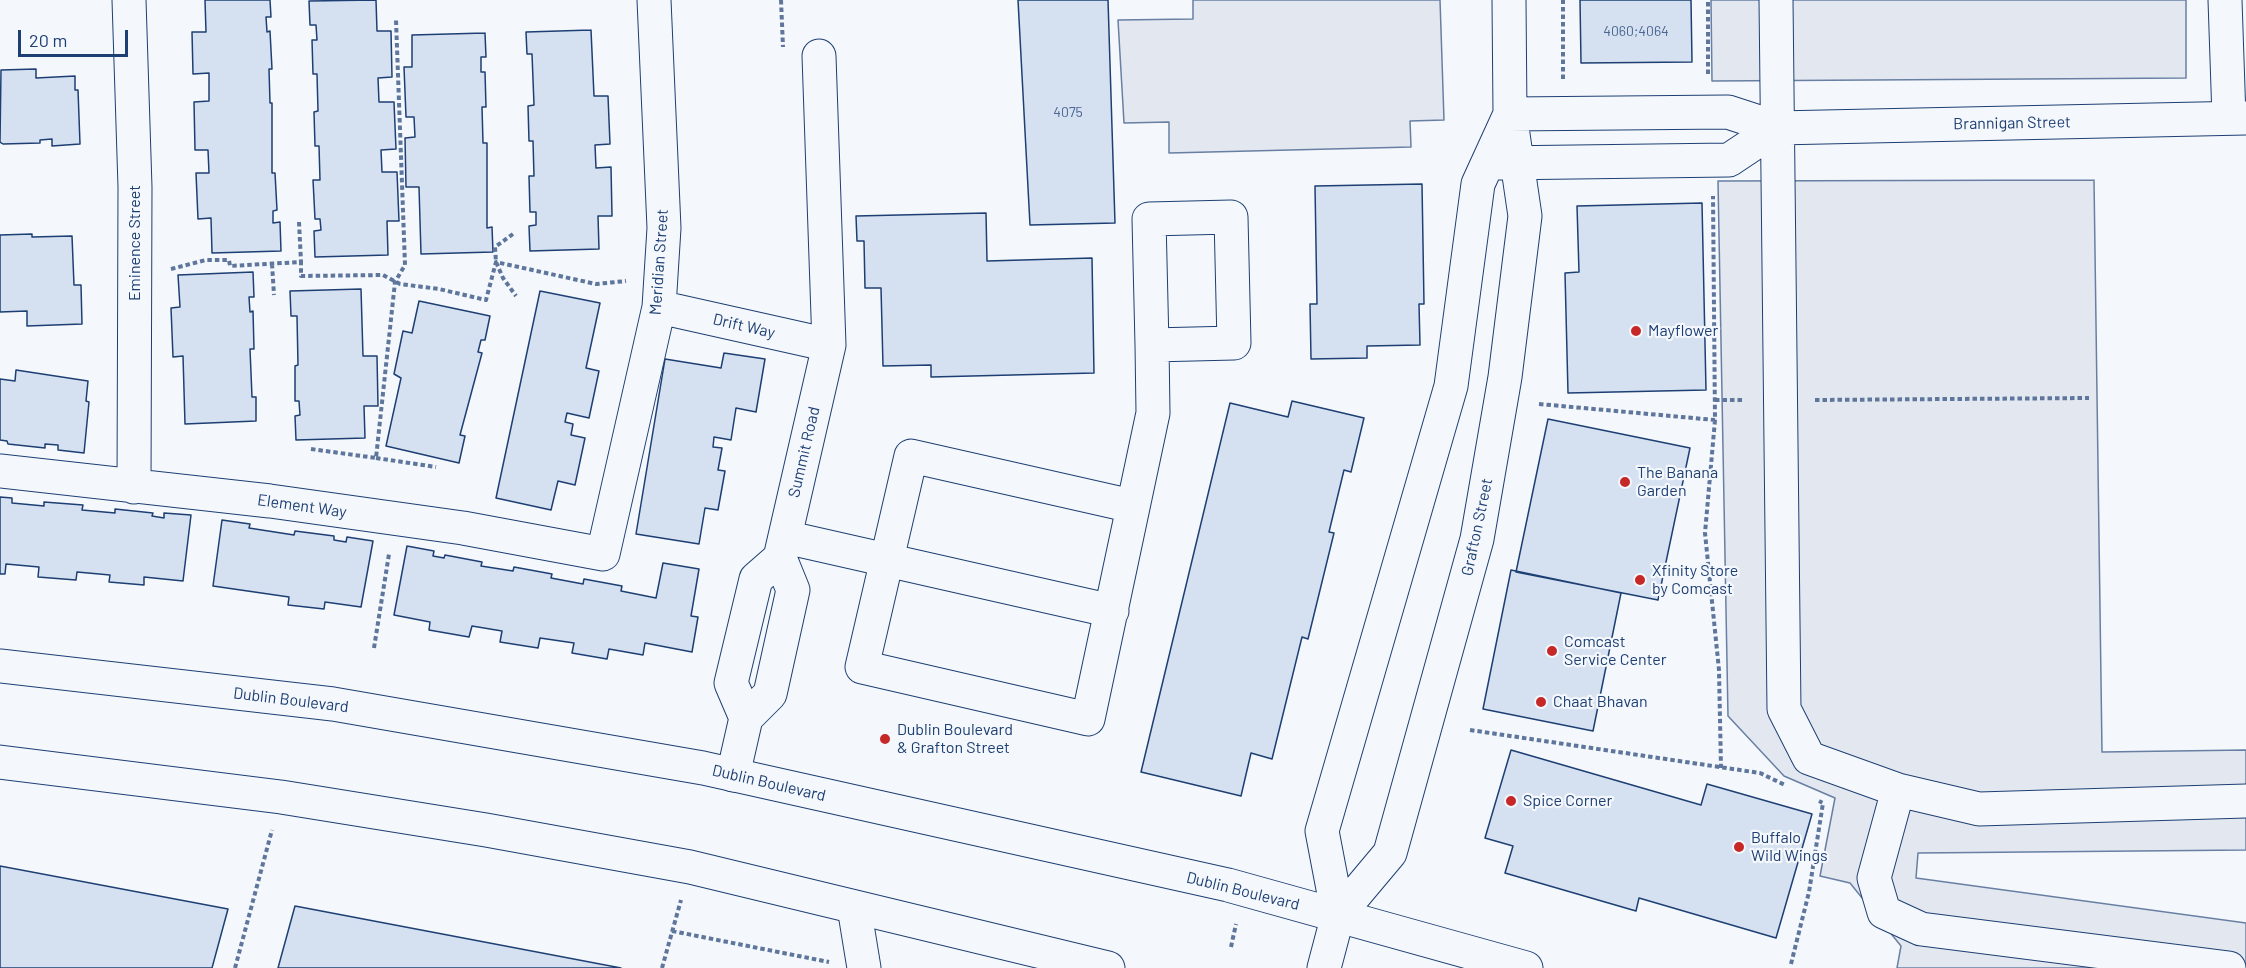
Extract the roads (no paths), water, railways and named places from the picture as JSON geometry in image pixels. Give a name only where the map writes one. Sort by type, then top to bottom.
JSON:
[{"type":"street","name":"Eminence Street","points":[[129,0],[135,187],[134,487]]},
{"type":"street","name":"Meridian Street","points":[[603,554],[659,307],[664,228],[654,0]]},
{"type":"street","name":"Grafton Street","points":[[1324,968],[1338,915],[1390,853],[1477,539],[1505,377],[1525,216],[1503,163],[1510,114],[1509,0]]},
{"type":"street","points":[[1776,0],[1784,709],[1809,758],[1898,790],[1979,809],[2246,801]]},
{"type":"street","points":[[2225,0],[2238,118]]},
{"type":"street","name":"Summit Road","points":[[782,547],[829,345],[819,56]]},
{"type":"street","name":"Brannigan Street","points":[[1510,114],[1728,112],[1778,128],[2238,118]]},
{"type":"street","points":[[1503,163],[1729,160],[1778,128]]},
{"type":"street","name":"Grafton Street","points":[[1338,915],[1322,831],[1451,386],[1478,184],[1503,163]]},
{"type":"street","points":[[1132,506],[911,456],[862,667],[1088,718],[1112,612],[1132,506],[1154,413],[1152,345],[1149,219],[1231,217],[1234,343],[1152,345]]},
{"type":"street","name":"Drift Way","points":[[659,307],[829,345]]},
{"type":"street","name":"Element Way","points":[[0,471],[293,504],[463,528],[603,554]]},
{"type":"street","points":[[733,775],[746,718],[770,694],[793,590],[782,547],[887,560],[1112,612]]},
{"type":"street","name":"Dublin Boulevard","points":[[0,666],[333,704],[733,775],[1228,885],[1526,968]]},
{"type":"street","points":[[0,685],[205,690]]},
{"type":"street","points":[[0,762],[281,797],[486,830],[690,867],[1108,968]]},
{"type":"street","points":[[1898,790],[1874,878],[1884,912],[1921,929],[2229,968]]},
{"type":"street","points":[[848,966],[854,907]]},
{"type":"street","points":[[1021,968],[1049,952]]},
{"type":"place","name":"Mayflower","points":[[1636,331]]},
{"type":"place","name":"The Banana Garden","points":[[1625,482]]},
{"type":"place","name":"Xfinity Store by Comcast","points":[[1640,580]]},
{"type":"place","name":"Comcast Service Center","points":[[1552,651]]},
{"type":"place","name":"Chaat Bhavan","points":[[1541,702]]},
{"type":"place","name":"Dublin Boulevard & Grafton Street","points":[[885,739]]},
{"type":"place","name":"Spice Corner","points":[[1511,801]]},
{"type":"place","name":"Buffalo Wild Wings","points":[[1739,847]]}]
